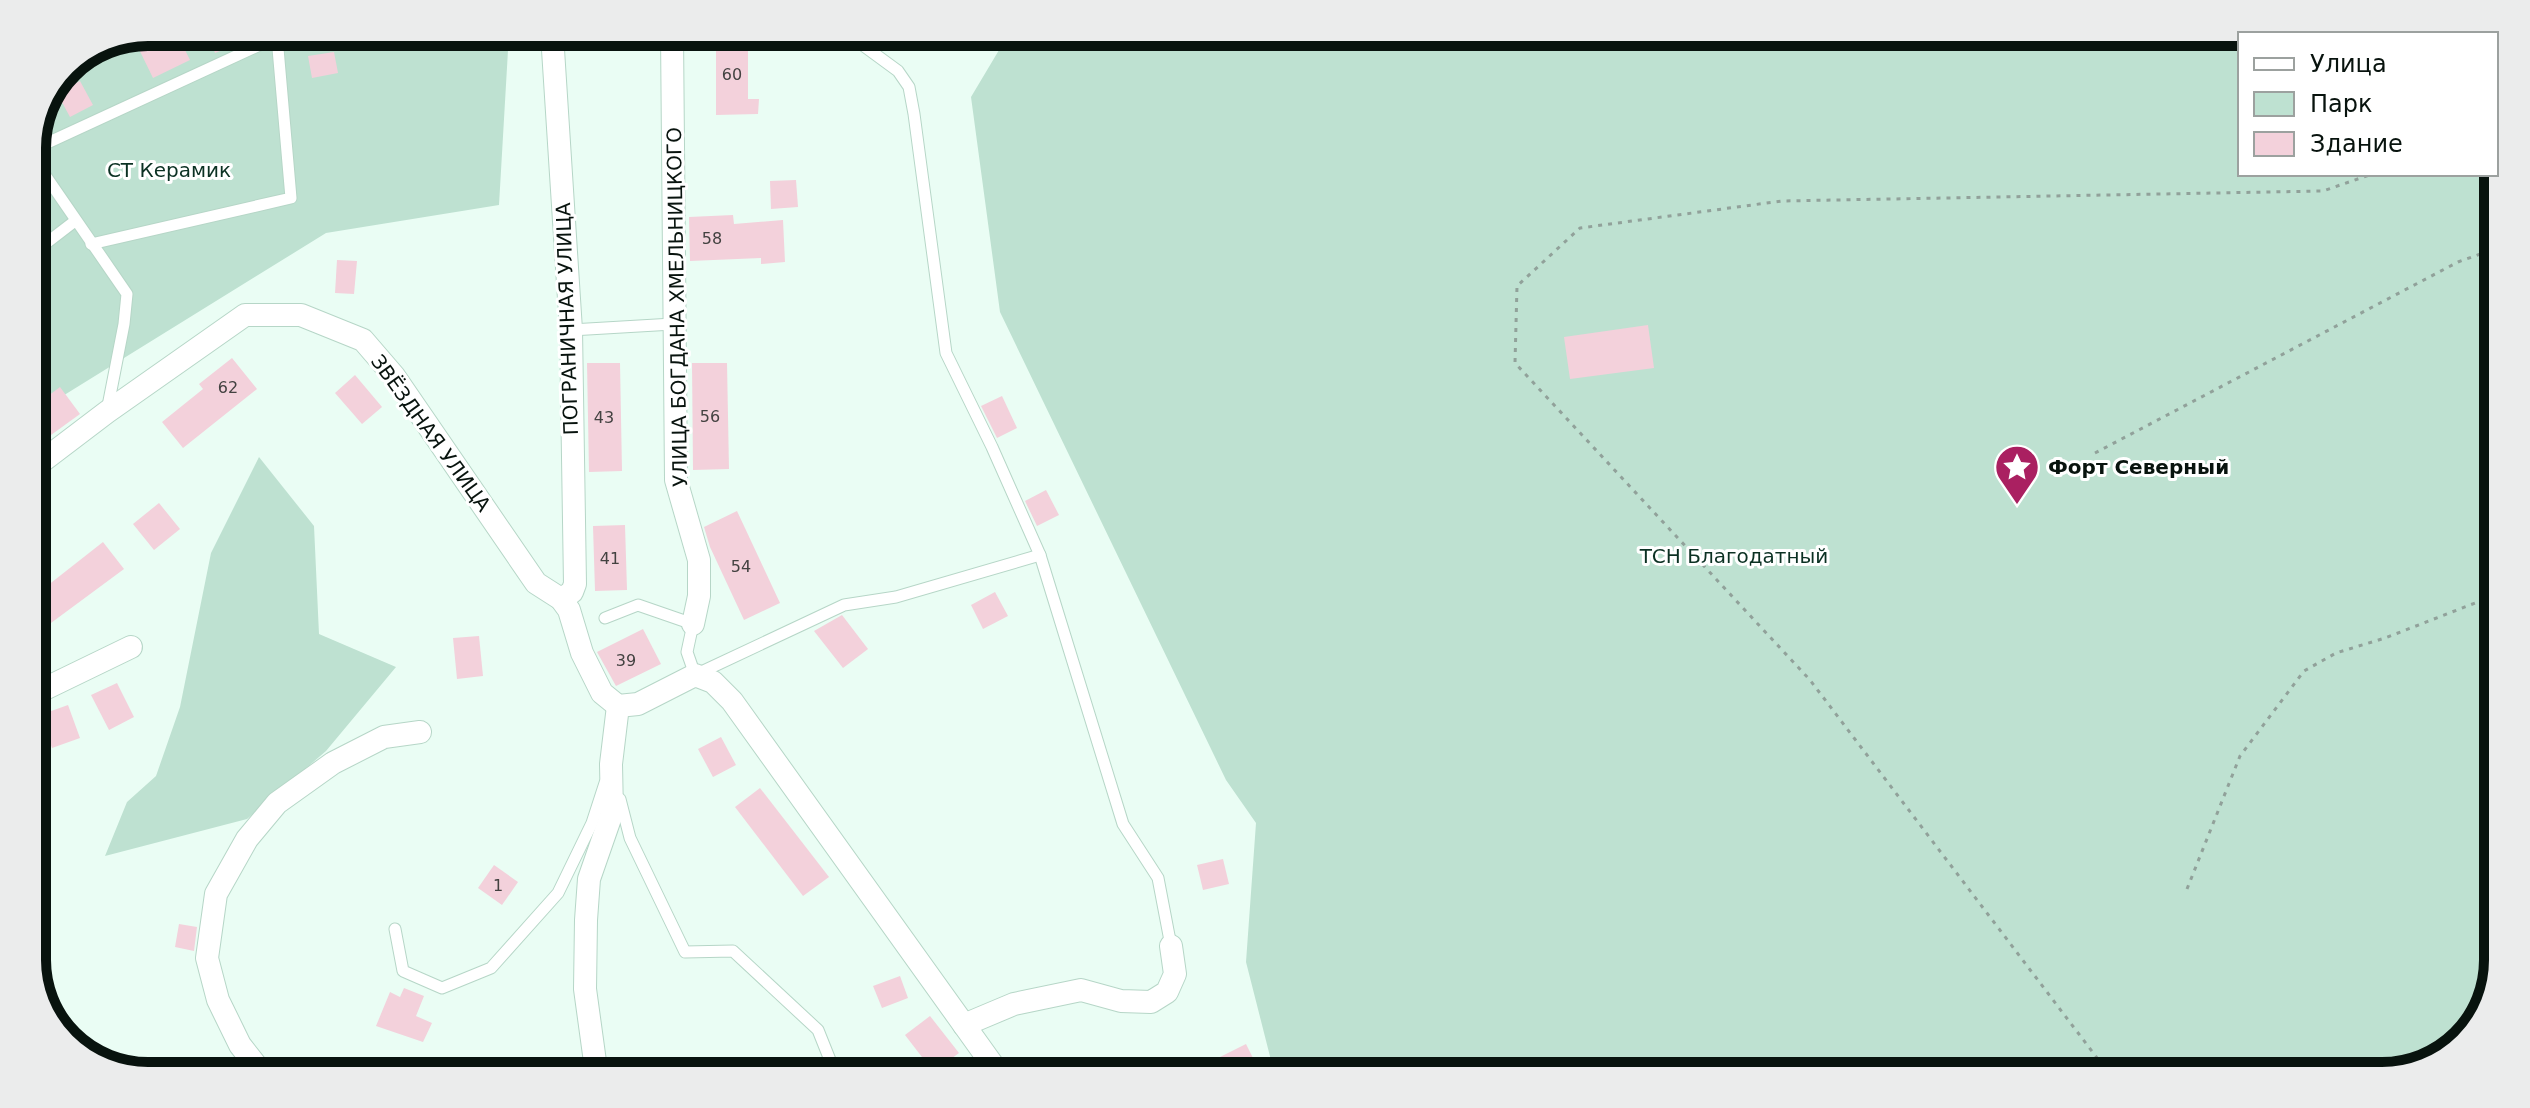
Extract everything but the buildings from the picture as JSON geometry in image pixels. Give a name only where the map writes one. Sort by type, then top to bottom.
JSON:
[{"type":"street","name":"ПОГРАНИЧНАЯ УЛИЦА","points":[[553,46],[571,330],[575,584],[572,592],[561,599]]},
{"type":"street","name":"УЛИЦА БОГДАНА ХМЕЛЬНИЦКОГО","points":[[672,46],[676,480],[699,560],[699,596],[693,624]]},
{"type":"street","name":"ЗВЁЗДНАЯ УЛИЦА","points":[[46,458],[245,315],[301,315],[363,340],[394,376],[536,583],[561,599]]},
{"type":"street","points":[[561,599],[569,610],[582,653],[602,693],[618,706],[638,704],[695,675],[713,682],[732,701],[991,1062]]},
{"type":"street","points":[[46,688],[131,647]]},
{"type":"street","points":[[595,1062],[585,989],[586,920],[589,879],[612,813],[611,764],[618,706]]},
{"type":"street","points":[[253,1062],[240,1045],[218,1000],[207,958],[216,894],[247,839],[277,803],[333,763],[384,737],[420,732]]},
{"type":"street","points":[[964,1025],[1014,1004],[1081,990],[1121,1001],[1151,1002],[1167,992],[1175,974],[1171,946]]},
{"type":"lane","points":[[46,146],[258,46]]},
{"type":"lane","points":[[91,244],[291,198],[278,46]]},
{"type":"lane","points":[[864,46],[898,71],[909,87],[946,353],[1040,555],[1123,824],[1158,878],[1171,946]]},
{"type":"lane","points":[[46,175],[127,294],[107,412]]},
{"type":"lane","points":[[46,243],[75,221]]},
{"type":"lane","points":[[571,330],[673,324]]},
{"type":"lane","points":[[605,618],[638,605],[693,624],[687,652],[695,675],[844,605],[896,597],[1040,555]]},
{"type":"lane","points":[[395,929],[403,971],[442,988],[491,968],[558,893],[592,823],[611,764]]},
{"type":"lane","points":[[611,764],[630,838],[685,952],[733,951],[818,1030],[831,1062]]},
{"type":"path","points":[[2100,1062],[1810,680],[1515,363],[1517,286],[1580,228],[1782,201],[2323,191],[2366,176]]},
{"type":"path","points":[[2095,453],[2458,262],[2484,253]]},
{"type":"path","points":[[2187,889],[2240,756],[2304,671],[2336,653],[2385,638],[2484,600]]},
{"type":"green space","name":"СТ Керамик","points":[[148,46],[508,46],[499,205],[326,233],[46,406],[46,141],[56,103],[81,71],[97,60],[115,51]]},
{"type":"green space","name":"ТСН Благодатный","points":[[1001,46],[2238,46],[2238,176],[2484,176],[2484,960],[2482,980],[2467,1017],[2449,1037],[2427,1052],[2409,1059],[2382,1062],[1271,1062],[1246,962],[1256,823],[1226,780],[1000,312],[971,97]]},
{"type":"green space","points":[[259,457],[314,526],[319,634],[396,667],[326,751],[247,819],[105,856],[127,802],[156,776],[180,707],[211,553]]},
{"type":"place","name":"Форт Северный","points":[[2017,506]]}]
